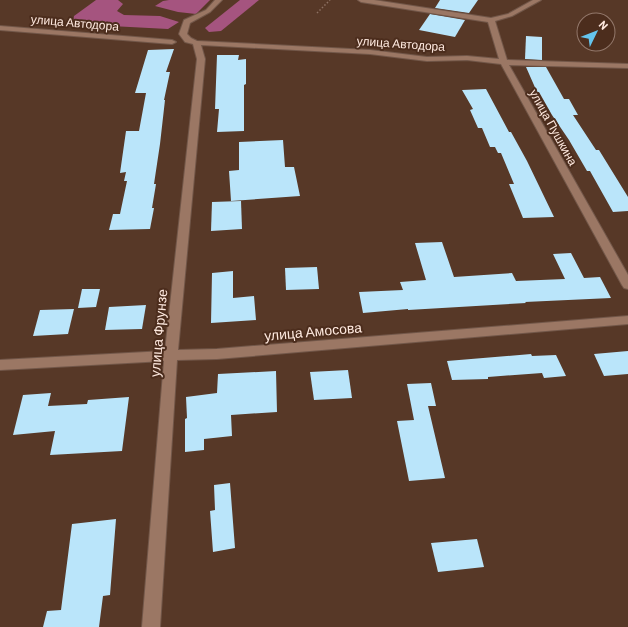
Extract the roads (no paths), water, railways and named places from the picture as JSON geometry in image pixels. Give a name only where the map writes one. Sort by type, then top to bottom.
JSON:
[{"type":"street","points":[[196,44],[188,40],[183,34],[187,22],[208,11],[219,0]]},
{"type":"street","points":[[361,0],[491,20],[510,15],[538,0]]},
{"type":"street","name":"улица Пушкина","points":[[491,20],[504,62],[628,286]]},
{"type":"street","name":"улица Автодора","points":[[0,28],[172,42]]},
{"type":"street","name":"улица Автодора","points":[[196,44],[370,52],[428,59],[467,58],[504,62],[628,66]]},
{"type":"street","name":"улица Фрунзе","points":[[151,627],[170,354],[201,59],[196,44]]},
{"type":"street","name":"улица Амосова","points":[[0,364],[170,354],[218,354],[628,320]]}]
